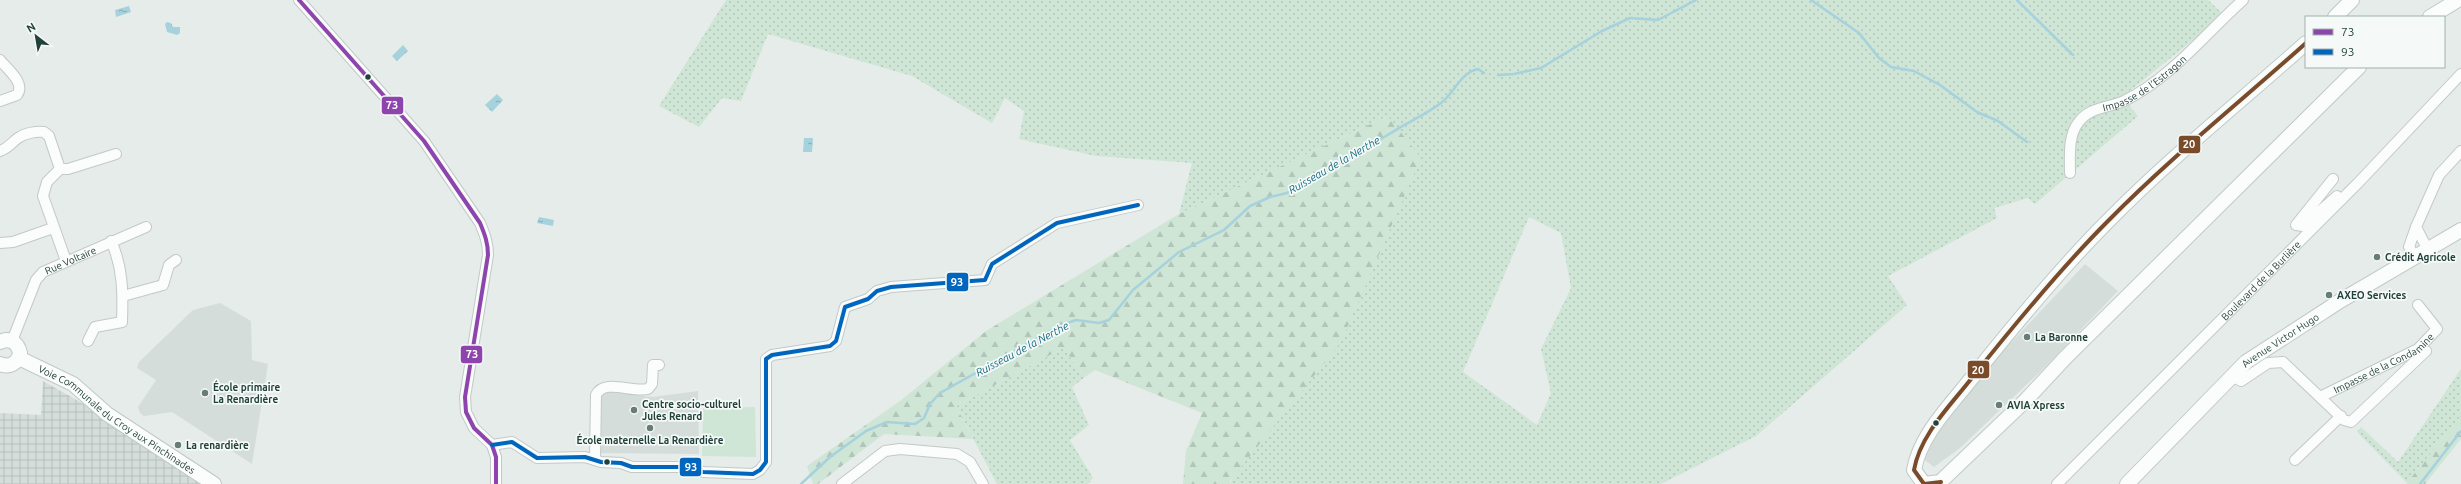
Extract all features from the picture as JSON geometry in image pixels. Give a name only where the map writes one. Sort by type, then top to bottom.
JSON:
[{"type":"street","points":[[299,0],[424,141],[480,223],[488,241],[488,255],[465,397],[466,412],[474,428],[492,445],[496,456],[496,484]]},
{"type":"street","name":"Impasse de l’Estragon","points":[[2070,173],[2070,151],[2073,133],[2078,122],[2089,112],[2124,101],[2167,72],[2243,0]]},
{"type":"street","points":[[2337,16],[2352,0]]},
{"type":"street","points":[[2432,16],[2458,0]]},
{"type":"street","points":[[2305,44],[2175,157],[2107,222],[1987,359],[1925,438],[1916,458],[1914,470],[1930,482],[2065,358],[2358,68]]},
{"type":"street","points":[[0,60],[18,81],[20,87],[16,95],[0,101]]},
{"type":"street","name":"Boulevard de la Burlière","points":[[2056,484],[2342,200],[2461,74]]},
{"type":"street","points":[[0,151],[13,144],[18,138],[37,131],[44,132],[49,136],[60,169]]},
{"type":"street","points":[[2415,257],[2409,247],[2416,227],[2440,175],[2461,151]]},
{"type":"street","points":[[66,261],[43,196],[47,182],[60,169],[68,169],[116,154]]},
{"type":"street","points":[[2334,179],[2296,224],[2303,226],[2337,196],[2342,200]]},
{"type":"street","points":[[492,445],[512,442],[537,458],[585,457],[595,460],[621,463],[632,467],[691,467],[703,472],[753,474],[760,470],[766,462],[766,359],[772,355],[830,346],[836,341],[845,307],[868,299],[877,291],[890,287],[985,280],[992,264],[1057,223],[1138,205]]},
{"type":"street","name":"Rue Voltaire","points":[[6,341],[36,280],[43,272],[146,227]]},
{"type":"street","points":[[2416,227],[2428,250]]},
{"type":"street","points":[[0,244],[13,242],[54,228]]},
{"type":"street","name":"Avenue Victor Hugo","points":[[2127,484],[2230,376],[2246,362],[2334,305],[2461,230]]},
{"type":"street","points":[[88,341],[95,327],[122,322],[123,296],[120,260],[111,241]]},
{"type":"street","points":[[123,296],[163,285],[169,265],[176,260]]},
{"type":"street","name":"Impasse de la Condamine","points":[[2322,396],[2418,349],[2437,329],[2418,305]]},
{"type":"street","points":[[0,366],[11,365],[19,358],[19,348],[6,341]]},
{"type":"street","points":[[2230,376],[2241,381],[2272,362],[2283,362],[2322,396],[2347,422],[2354,420],[2426,350]]},
{"type":"street","name":"Voie Communale du Croy aux Pinchinades","points":[[19,358],[73,384],[107,414],[214,484]]},
{"type":"street","points":[[595,460],[596,395],[599,389],[604,386],[641,391],[648,389],[652,384],[653,365],[659,365]]},
{"type":"street","points":[[2295,460],[2341,416]]},
{"type":"street","points":[[842,484],[885,451],[900,449],[957,454],[970,462],[983,484]]},
{"type":"shaded area","points":[[2085,264],[2118,291],[2042,370],[1960,448],[1934,467],[1921,457],[1978,378]]},
{"type":"shaded area","name":"École primaire La Renardière","points":[[220,303],[251,321],[252,360],[268,364],[252,464],[172,412],[144,416],[140,413],[138,407],[156,380],[137,368],[139,362],[193,310]]},
{"type":"shaded area","points":[[43,381],[82,403],[209,484],[0,484],[0,413],[41,415]]},
{"type":"shaded area","name":"École maternelle La Renardière","points":[[605,391],[653,397],[698,391],[699,454],[601,453],[601,393]]},
{"type":"green space","points":[[726,0],[2208,0],[2224,15],[2122,97],[2138,116],[2035,204],[2028,198],[1994,208],[1997,218],[1888,276],[1907,305],[1756,436],[1661,484],[1230,484],[1388,116],[1179,214],[1192,163],[1096,156],[1019,139],[1024,111],[1005,98],[992,123],[912,76],[768,34],[741,101],[722,98],[699,127],[659,106]],"holes":[[[1529,217],[1561,233],[1571,288],[1541,349],[1551,393],[1537,425],[1463,372]]]},
{"type":"green space","points":[[1388,116],[1421,158],[1341,342],[1230,481],[1230,484],[1183,484],[1186,451],[1202,413],[1095,370],[1085,377],[1063,348],[956,406],[973,439],[884,434],[818,484],[813,484],[807,466],[900,401],[986,331],[1179,214]]},
{"type":"green space","points":[[1063,348],[1085,377],[1072,387],[1089,425],[1070,440],[1093,478],[1088,484],[997,484],[956,406]]},
{"type":"green space","points":[[2461,369],[2461,416],[2407,483],[2357,432],[2361,427],[2398,462]]},
{"type":"green space","points":[[755,407],[756,457],[702,456],[703,408]]},
{"type":"green space","points":[[2461,416],[2461,439],[2425,484],[2406,484]]},
{"type":"water","points":[[129,6],[131,12],[116,17],[115,10]]},
{"type":"water","points":[[167,22],[171,23],[173,27],[180,27],[180,33],[177,35],[167,32],[165,24]]},
{"type":"water","points":[[403,45],[408,51],[397,61],[392,56]]},
{"type":"water","points":[[497,94],[503,100],[492,112],[485,105]]},
{"type":"water","points":[[804,138],[813,138],[812,152],[803,152]]},
{"type":"water","points":[[539,217],[554,220],[553,226],[537,223]]},
{"type":"waterway","name":"Ruisseau de la Nerthe","points":[[1498,75],[1514,74],[1541,68],[1602,31],[1630,18],[1658,20],[1696,0]]},
{"type":"waterway","points":[[1811,0],[1859,33],[1879,58],[1891,67],[1914,71],[1940,85],[1977,112],[1998,121],[2027,142]]},
{"type":"waterway","points":[[2017,0],[2073,55]]},
{"type":"waterway","name":"Ruisseau de la Nerthe","points":[[801,484],[830,457],[866,431],[887,422],[915,424],[924,418],[930,404],[940,393],[1059,326],[1076,320],[1099,323],[1109,320],[1133,290],[1179,252],[1224,230],[1250,206],[1270,197],[1287,193],[1429,111],[1446,99],[1462,79],[1472,71],[1478,69],[1484,73]]},
{"type":"waterway","points":[[2420,484],[2461,431]]},
{"type":"transit line","name":"73","points":[[299,0],[424,141],[482,227],[487,243],[488,255],[465,397],[466,412],[474,428],[492,445],[496,457],[496,484]]},
{"type":"transit line","name":"20","points":[[1941,482],[1924,484],[1914,470],[1922,445],[1945,410],[2020,318],[2054,278],[2108,221],[2180,153],[2305,44]]},
{"type":"transit line","name":"93","points":[[492,445],[512,442],[537,458],[585,457],[601,462],[621,463],[632,467],[691,467],[703,472],[753,474],[760,470],[766,462],[766,359],[772,355],[830,346],[836,341],[845,307],[868,299],[877,291],[891,287],[985,280],[992,264],[1057,223],[1138,205]]},
{"type":"place","name":"Crédit Agricole","points":[[2377,257]]},
{"type":"place","name":"AXEO Services","points":[[2329,295]]},
{"type":"place","name":"La Baronne","points":[[2027,337]]},
{"type":"place","name":"École primaire La Renardière","points":[[205,393]]},
{"type":"place","name":"AVIA Xpress","points":[[1999,405]]},
{"type":"place","name":"Centre socio-culturel Jules Renard","points":[[634,410]]},
{"type":"place","name":"École maternelle La Renardière","points":[[650,428]]},
{"type":"place","name":"La renardière","points":[[178,445]]}]
